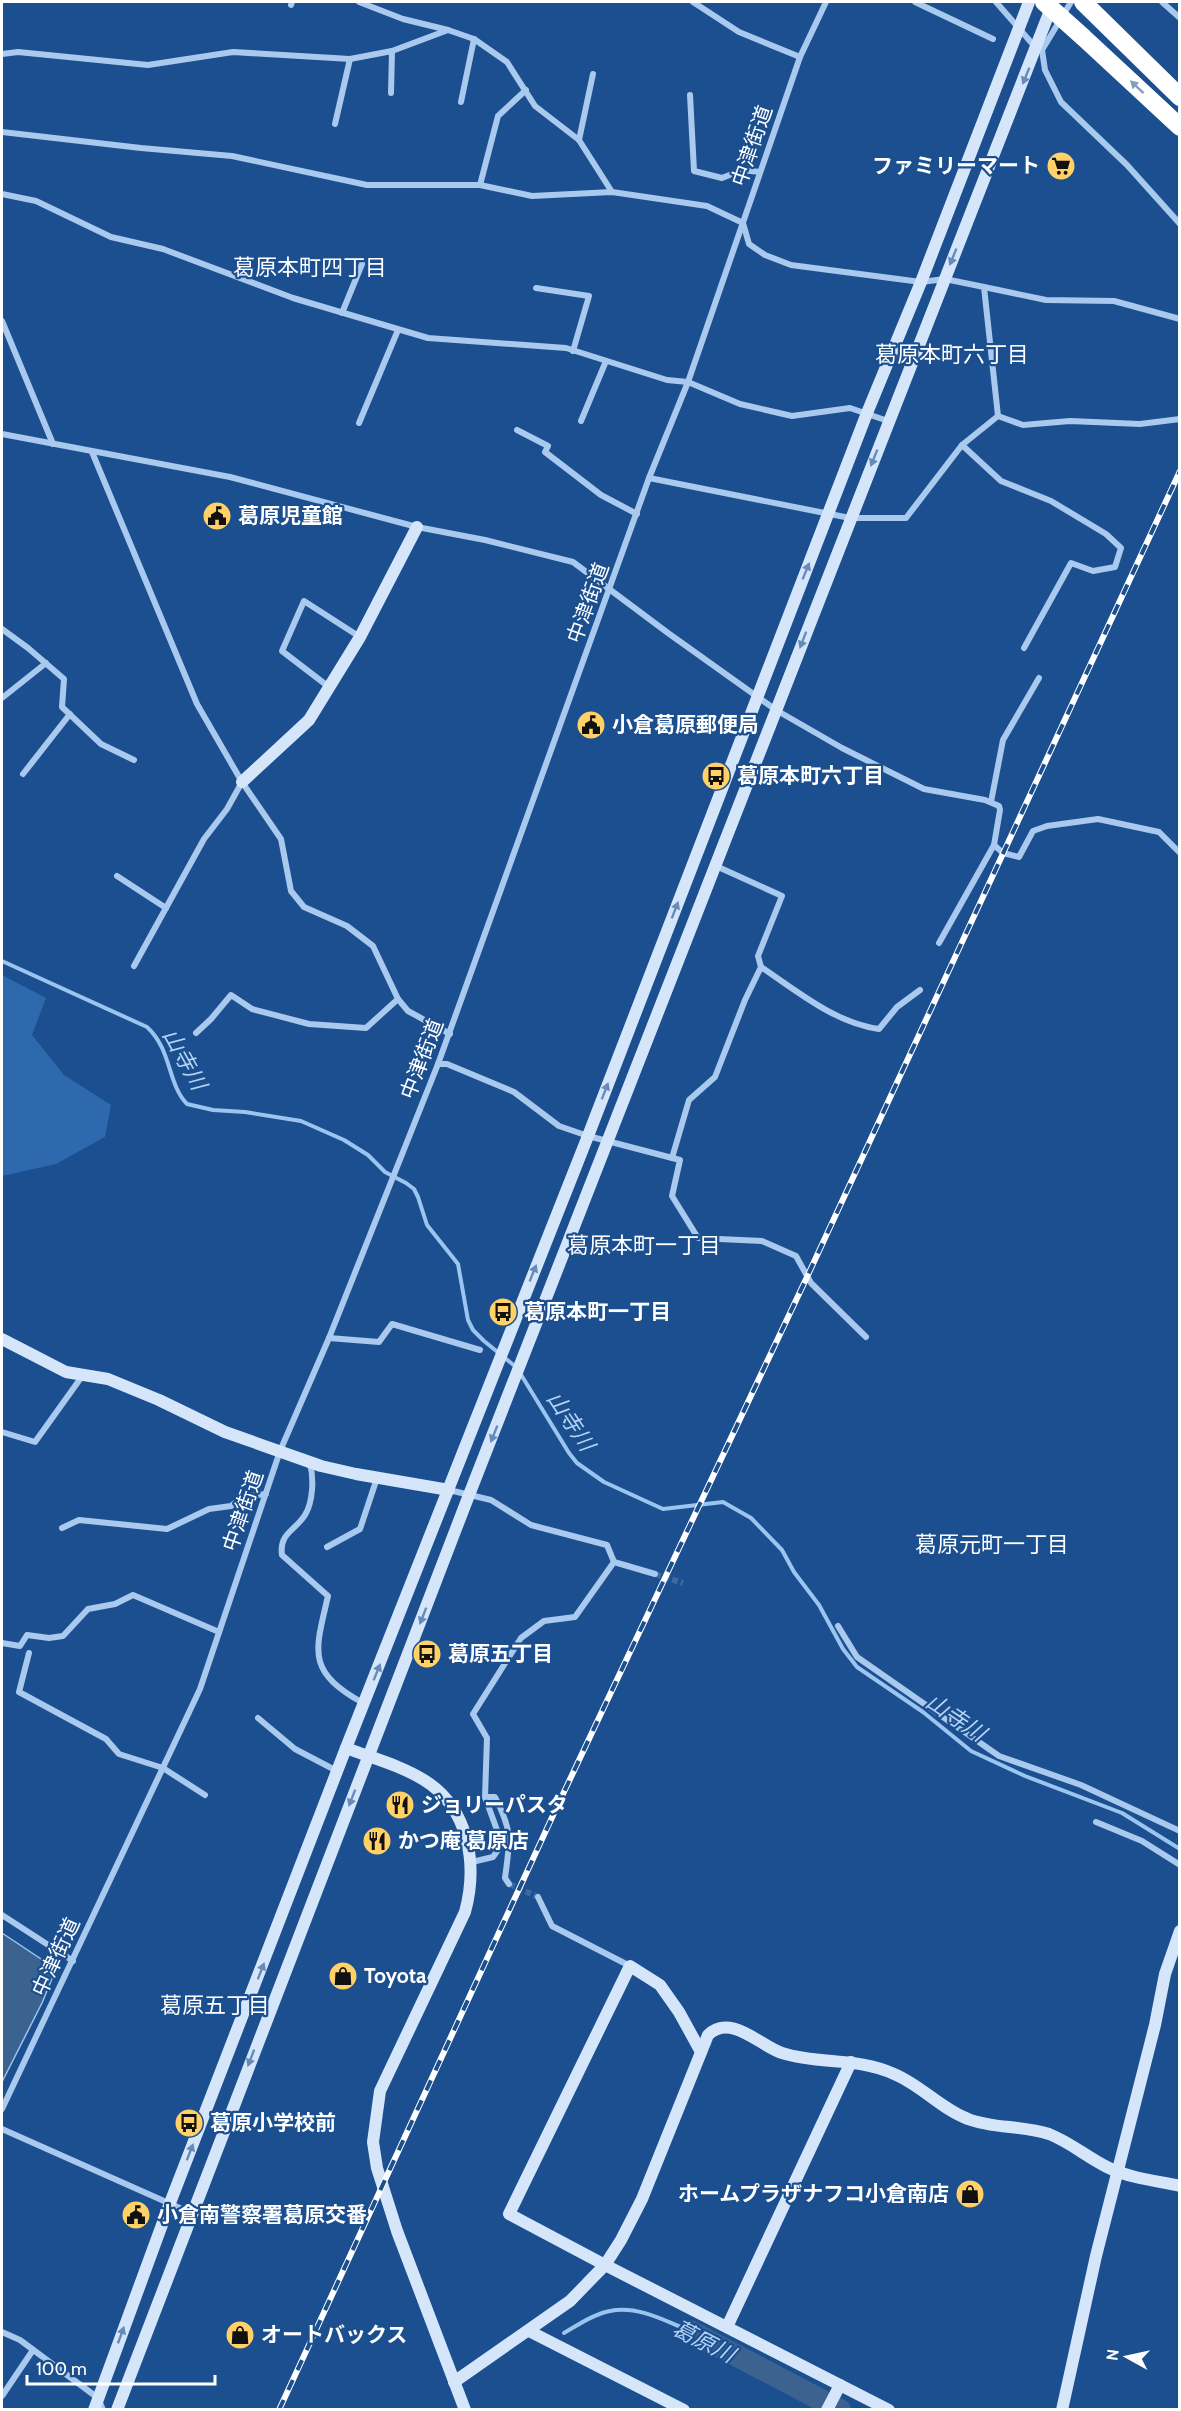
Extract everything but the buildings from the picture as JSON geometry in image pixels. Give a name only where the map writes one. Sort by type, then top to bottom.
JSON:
[{"type":"highway","points":[[1044,2],[1179,127]]},
{"type":"highway","points":[[1083,2],[1102,18],[1179,97]]},
{"type":"street","points":[[359,2],[403,19],[474,39],[507,62],[535,106],[579,140],[612,192]]},
{"type":"street","points":[[693,2],[739,32],[800,57]]},
{"type":"street","name":"中津街道","points":[[2,2109],[200,1689],[280,1452],[329,1338],[450,1034],[649,478],[688,382],[800,57],[826,2]]},
{"type":"street","points":[[915,2],[993,39]]},
{"type":"street","points":[[996,2],[1040,49],[1045,70],[1061,102],[1126,165],[1179,224]]},
{"type":"street","points":[[2,2333],[20,2340],[98,2406],[170,2203],[346,1748],[588,1136],[867,413],[921,282],[1029,2]]},
{"type":"street","points":[[117,2409],[469,1495],[609,1142],[850,518],[1040,49],[1053,2]]},
{"type":"street","points":[[1040,49],[1071,2]]},
{"type":"street","points":[[1162,2],[1179,18]]},
{"type":"street","points":[[2,54],[18,52],[148,65],[233,52],[350,59],[393,51],[448,30]]},
{"type":"street","points":[[461,102],[474,39]]},
{"type":"street","points":[[391,93],[393,51]]},
{"type":"street","points":[[335,124],[350,59]]},
{"type":"street","points":[[579,140],[593,74]]},
{"type":"street","points":[[480,185],[498,116],[526,90]]},
{"type":"street","points":[[690,95],[694,171],[722,178],[742,170],[760,172]]},
{"type":"street","points":[[2,132],[232,156],[367,185],[480,185],[532,196],[612,192],[707,206],[743,223],[748,244],[765,255],[791,265],[921,282],[945,279],[1046,300],[1114,301],[1179,319]]},
{"type":"street","points":[[2,194],[36,201],[111,237],[163,249],[293,298],[428,338],[566,348],[667,380],[688,382],[740,404],[792,416],[850,408],[888,421]]},
{"type":"street","points":[[342,313],[362,264]]},
{"type":"street","points":[[984,287],[998,416]]},
{"type":"street","points":[[536,288],[589,296],[573,351]]},
{"type":"street","points":[[2,321],[54,444]]},
{"type":"street","points":[[359,423],[398,330]]},
{"type":"street","points":[[581,421],[606,361]]},
{"type":"street","points":[[998,416],[1023,425],[1070,421],[1140,424],[1179,418]]},
{"type":"street","points":[[649,478],[850,518],[906,518],[963,446],[998,416]]},
{"type":"street","points":[[517,430],[548,446],[545,452],[601,495],[637,514]]},
{"type":"street","points":[[2,434],[230,477],[417,527],[485,540],[573,562],[757,697],[842,748],[924,789],[991,802],[999,806],[994,844],[939,943]]},
{"type":"street","points":[[963,446],[1001,481],[1051,501],[1106,534],[1121,548],[1115,567],[1093,571],[1071,563],[1024,648]]},
{"type":"street","points":[[92,452],[196,704],[242,782],[281,839],[291,891],[304,907],[347,926],[373,946],[398,999],[408,1011],[450,1034]]},
{"type":"street","points":[[134,966],[204,838],[227,809],[242,782],[309,720],[360,637],[417,527]]},
{"type":"street","points":[[329,687],[282,651],[304,601],[360,637]]},
{"type":"street","points":[[2,629],[64,679],[62,707],[101,744],[134,760]]},
{"type":"street","points":[[2,698],[46,663]]},
{"type":"street","points":[[991,802],[1003,740],[1039,678]]},
{"type":"street","points":[[22,774],[70,714]]},
{"type":"street","points":[[994,844],[1003,853],[1019,857],[1033,831],[1047,826],[1098,819],[1159,832],[1179,852]]},
{"type":"street","points":[[672,1158],[689,1100],[715,1077],[745,1000],[761,967],[758,956],[782,896],[716,866]]},
{"type":"street","points":[[117,876],[166,908]]},
{"type":"street","points":[[761,967],[823,1008],[861,1026],[879,1029],[897,1007],[920,990]]},
{"type":"street","points":[[196,1033],[231,995],[252,1010],[309,1024],[366,1028],[398,999]]},
{"type":"street","points":[[438,1064],[447,1064],[514,1092],[559,1126],[609,1142],[680,1160],[672,1196],[698,1238],[762,1241],[795,1256],[811,1283],[866,1337]]},
{"type":"street","points":[[329,1338],[379,1342],[392,1324],[480,1350]]},
{"type":"street","points":[[2,1339],[66,1372],[108,1379],[159,1400],[225,1432],[280,1452],[377,1478],[449,1490],[491,1500],[531,1525],[607,1545],[614,1562]]},
{"type":"street","points":[[2,1432],[35,1442],[83,1375]]},
{"type":"street","points":[[309,1461],[312,1472],[311,1495],[305,1515],[280,1545],[282,1555],[328,1596],[316,1645],[318,1657],[323,1670],[345,1693],[364,1704]]},
{"type":"street","points":[[327,1547],[360,1529],[377,1478]]},
{"type":"street","points":[[62,1528],[79,1520],[167,1529],[209,1509],[231,1506],[243,1497],[266,1494]]},
{"type":"street","points":[[614,1562],[655,1574]]},
{"type":"street","points":[[472,1862],[493,1857],[502,1844],[485,1797],[487,1738],[473,1714],[521,1638],[544,1621],[575,1617],[614,1562]]},
{"type":"street","points":[[2,1643],[20,1646],[27,1635],[49,1638],[63,1636],[88,1609],[115,1604],[133,1595],[219,1632]]},
{"type":"street","points":[[838,1626],[857,1657],[999,1756],[1082,1785],[1179,1831]]},
{"type":"street","points":[[29,1653],[19,1692],[106,1739],[119,1754],[163,1768],[205,1795]]},
{"type":"street","points":[[258,1718],[295,1749],[337,1772]]},
{"type":"street","points":[[346,1748],[396,1766],[425,1781],[444,1797],[459,1817],[472,1862],[470,1893],[465,1912],[380,2091],[374,2142],[377,2168],[397,2232],[465,2409]]},
{"type":"street","points":[[485,1797],[495,1797],[507,1821],[510,1846],[505,1878],[509,1884]]},
{"type":"street","points":[[1096,1822],[1142,1841],[1179,1865]]},
{"type":"street","points":[[538,1897],[552,1926],[630,1966],[660,1985],[679,2012],[701,2052]]},
{"type":"street","points":[[2,1915],[73,1961]]},
{"type":"street","points":[[1062,2409],[1117,2171],[1155,2025],[1165,1974],[1179,1930]]},
{"type":"street","points":[[630,1966],[509,2214],[604,2265],[889,2409]]},
{"type":"street","points":[[454,2382],[570,2301],[604,2265],[621,2240],[642,2199],[708,2035],[713,2030],[725,2027],[734,2029],[787,2055],[850,2062],[878,2068],[905,2079],[969,2120],[1048,2134],[1117,2171],[1179,2186]]},
{"type":"street","points":[[727,2327],[850,2062]]},
{"type":"street","points":[[2,2129],[191,2213]]},
{"type":"street","points":[[529,2331],[684,2409]]},
{"type":"street","points":[[2,2396],[33,2350]]},
{"type":"street","points":[[827,2409],[840,2385]]},
{"type":"shaded area","points":[[2,975],[46,998],[32,1035],[64,1075],[111,1105],[105,1137],[56,1164],[2,1176]]},
{"type":"shaded area","points":[[2,1933],[56,1969],[42,2003],[2,2082]]},
{"type":"waterway","name":"山寺川","points":[[2,961],[147,1027],[161,1046],[176,1086],[187,1104],[213,1110],[245,1112],[301,1121],[344,1140],[368,1155],[385,1172],[414,1189],[427,1225],[458,1264],[468,1320],[473,1330],[516,1367]]},
{"type":"waterway","name":"山寺川","points":[[520,1373],[569,1453],[577,1463],[604,1482],[663,1509],[723,1502],[751,1518],[782,1550],[794,1572],[819,1605],[843,1649],[857,1667],[923,1712],[971,1751],[1025,1776],[1122,1813],[1180,1849]]},
{"type":"waterway","name":"葛原川","points":[[564,2333],[598,2315],[620,2310],[641,2312],[690,2331]]},
{"type":"waterway","name":"葛原川","points":[[690,2331],[840,2410]]},
{"type":"tunnel","points":[[655,1574],[683,1583]]},
{"type":"tunnel","points":[[509,1884],[538,1897]]},
{"type":"railway","points":[[279,2410],[555,1811],[807,1277],[1180,471]]},
{"type":"place","name":"ファミリーマート","points":[[1061,166]]},
{"type":"place","name":"葛原児童館","points":[[217,516]]},
{"type":"place","name":"小倉葛原郵便局","points":[[591,725]]},
{"type":"place","name":"葛原本町六丁目","points":[[716,776]]},
{"type":"place","name":"葛原本町一丁目","points":[[503,1312]]},
{"type":"place","name":"葛原五丁目","points":[[427,1654]]},
{"type":"place","name":"ジョリーパスタ","points":[[400,1805]]},
{"type":"place","name":"かつ庵 葛原店","points":[[377,1841]]},
{"type":"place","name":"Toyota","points":[[343,1976]]},
{"type":"place","name":"葛原小学校前","points":[[189,2123]]},
{"type":"place","name":"ホームプラザナフコ小倉南店","points":[[970,2194]]},
{"type":"place","name":"小倉南警察署葛原交番","points":[[136,2215]]},
{"type":"place","name":"オートバックス","points":[[240,2335]]},
{"type":"district","name":"葛原本町四丁目","points":[[310,267]]},
{"type":"district","name":"葛原本町六丁目","points":[[952,354]]},
{"type":"district","name":"葛原本町一丁目","points":[[644,1245]]},
{"type":"district","name":"葛原元町一丁目","points":[[992,1544]]},
{"type":"district","name":"葛原五丁目","points":[[215,2005]]}]
